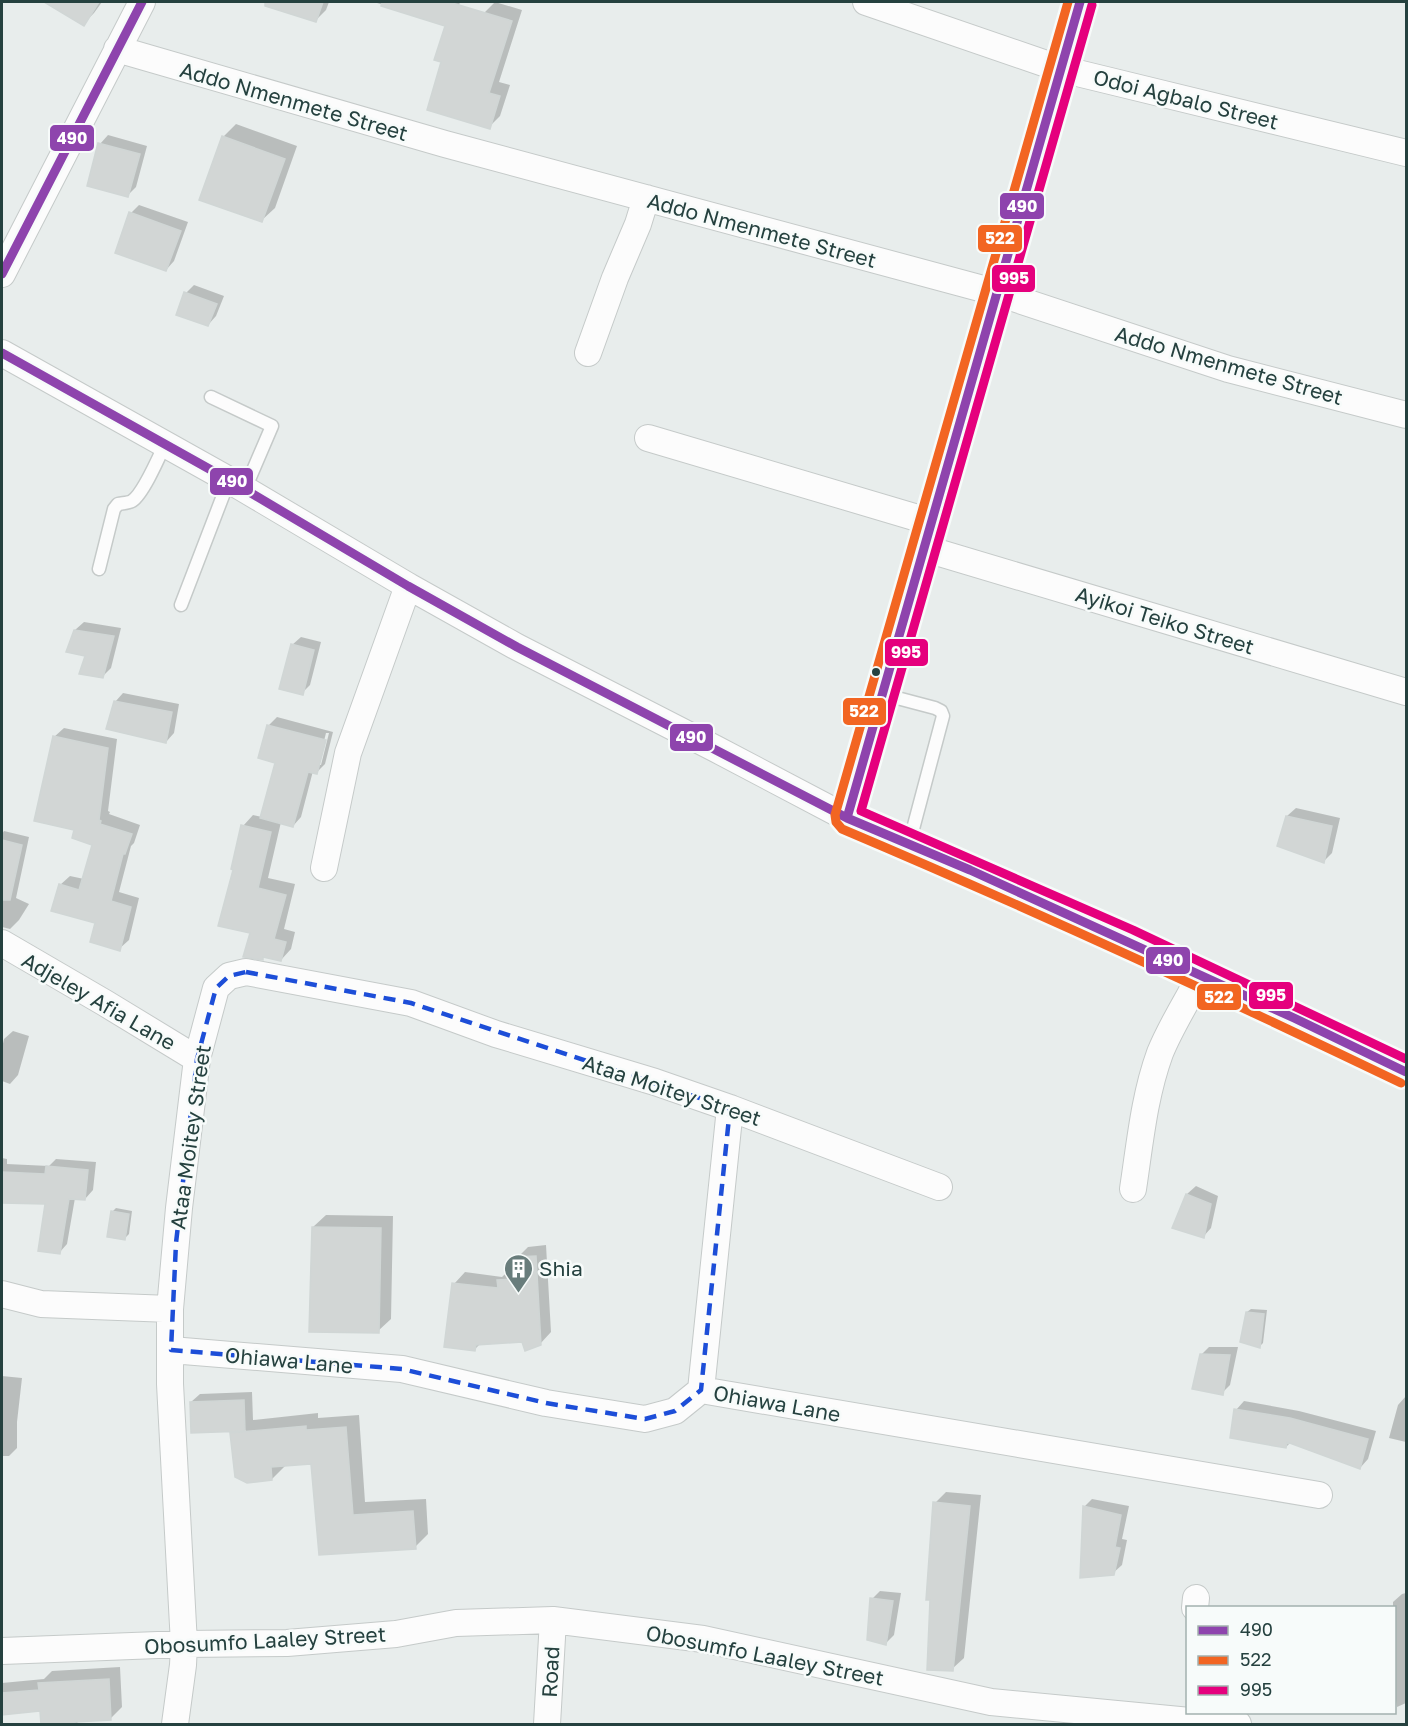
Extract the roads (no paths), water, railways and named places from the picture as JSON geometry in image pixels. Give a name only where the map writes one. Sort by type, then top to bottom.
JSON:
[{"type":"street","points":[[2,274],[142,2]]},
{"type":"street","name":"Odoi Agbalo Street","points":[[866,2],[1062,69],[1407,153]]},
{"type":"street","points":[[847,819],[1080,2]]},
{"type":"street","name":"Addo Nmenmete Street","points":[[117,50],[433,140],[998,294],[1228,369],[1407,415]]},
{"type":"street","points":[[588,353],[646,198]]},
{"type":"street","points":[[2,353],[518,647],[847,819],[970,870],[1407,1072]]},
{"type":"street","points":[[648,438],[931,522]]},
{"type":"street","name":"Ayikoi Teiko Street","points":[[923,548],[1407,692]]},
{"type":"street","points":[[324,868],[348,753],[408,586]]},
{"type":"street","name":"Adjeley Afia Lane","points":[[2,944],[197,1059]]},
{"type":"street","name":"Ataa Moitey Street","points":[[175,1725],[184,1644],[170,1384],[170,1309],[179,1208],[197,1059],[216,988],[229,976],[246,972],[411,1002],[496,1034],[656,1082],[939,1187]]},
{"type":"street","points":[[1133,1189],[1151,1083],[1168,1036],[1201,975]]},
{"type":"street","points":[[701,1390],[730,1108]]},
{"type":"street","points":[[2,1294],[41,1304],[170,1309]]},
{"type":"street","name":"Ohiawa Lane","points":[[171,1350],[402,1369],[546,1403],[645,1419],[675,1411],[701,1390],[1319,1495]]},
{"type":"street","name":"Obosumfo Laaley Street","points":[[2,1651],[184,1644],[287,1643],[396,1634],[456,1623],[553,1620],[703,1639],[991,1702],[1190,1717],[1239,1725]]},
{"type":"street","name":"Road","points":[[547,1725],[553,1620]]},
{"type":"lane","points":[[181,605],[237,485],[272,426],[211,397]]},
{"type":"lane","points":[[99,569],[114,509],[118,504],[132,501],[137,497],[165,444]]},
{"type":"lane","points":[[882,694],[935,708],[941,711],[943,716],[909,844]]},
{"type":"place","name":"Shia","points":[[518,1294]]}]
